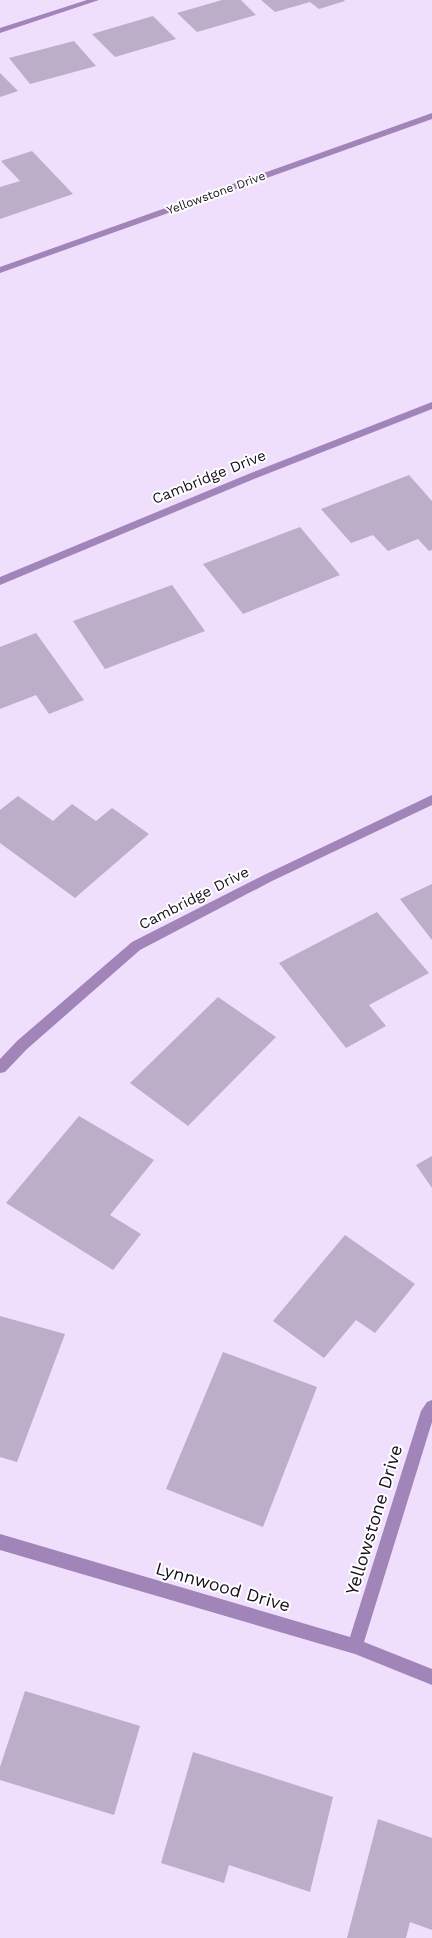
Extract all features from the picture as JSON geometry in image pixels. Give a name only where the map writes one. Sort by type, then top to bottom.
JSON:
[{"type":"street","points":[[0,31],[95,0]]},
{"type":"street","name":"Yellowstone Drive","points":[[0,270],[432,116]]},
{"type":"street","name":"Cambridge Drive","points":[[0,581],[250,477],[432,405]]},
{"type":"street","name":"Cambridge Drive","points":[[0,1068],[22,1045],[136,946],[268,878],[432,800]]},
{"type":"street","name":"Yellowstone Drive","points":[[355,1646],[428,1410],[432,1407]]},
{"type":"street","name":"Lynnwood Drive","points":[[0,1542],[355,1646],[432,1677]]},
{"type":"building","points":[[222,0],[241,0],[256,15],[197,32],[177,13]]},
{"type":"building","points":[[261,0],[345,1],[319,9],[310,2],[275,12]]},
{"type":"building","points":[[153,16],[176,39],[115,57],[92,34]]},
{"type":"building","points":[[74,41],[96,66],[30,84],[9,58]]},
{"type":"building","points":[[0,73],[18,91],[0,97]]},
{"type":"building","points":[[32,151],[73,194],[0,219],[0,187],[20,181],[1,161]]},
{"type":"building","points":[[409,475],[432,501],[432,550],[429,551],[418,539],[388,551],[373,535],[351,543],[321,509]]},
{"type":"building","points":[[300,527],[340,575],[243,614],[203,564]]},
{"type":"building","points":[[172,585],[205,631],[105,669],[73,621]]},
{"type":"building","points":[[36,633],[84,700],[49,714],[36,695],[0,709],[0,647]]},
{"type":"building","points":[[18,796],[53,821],[72,804],[96,821],[112,808],[149,834],[75,898],[0,843],[0,810]]},
{"type":"building","points":[[432,884],[432,940],[400,899]]},
{"type":"building","points":[[377,912],[429,973],[369,1005],[386,1026],[346,1048],[279,963]]},
{"type":"building","points":[[218,997],[276,1037],[188,1126],[130,1083]]},
{"type":"building","points":[[79,1116],[154,1160],[110,1215],[141,1234],[113,1270],[6,1203]]},
{"type":"building","points":[[432,1156],[432,1188],[416,1165]]},
{"type":"building","points":[[345,1235],[415,1284],[375,1333],[356,1320],[324,1358],[273,1321]]},
{"type":"building","points":[[0,1316],[65,1334],[17,1462],[0,1457]]},
{"type":"building","points":[[223,1352],[317,1387],[263,1527],[166,1489]]},
{"type":"building","points":[[25,1691],[140,1726],[114,1815],[0,1780],[0,1767]]},
{"type":"building","points":[[193,1752],[333,1797],[310,1892],[229,1865],[224,1883],[161,1863]]},
{"type":"building","points":[[378,1819],[432,1838],[432,1930],[410,1922],[406,1938],[347,1938]]}]
